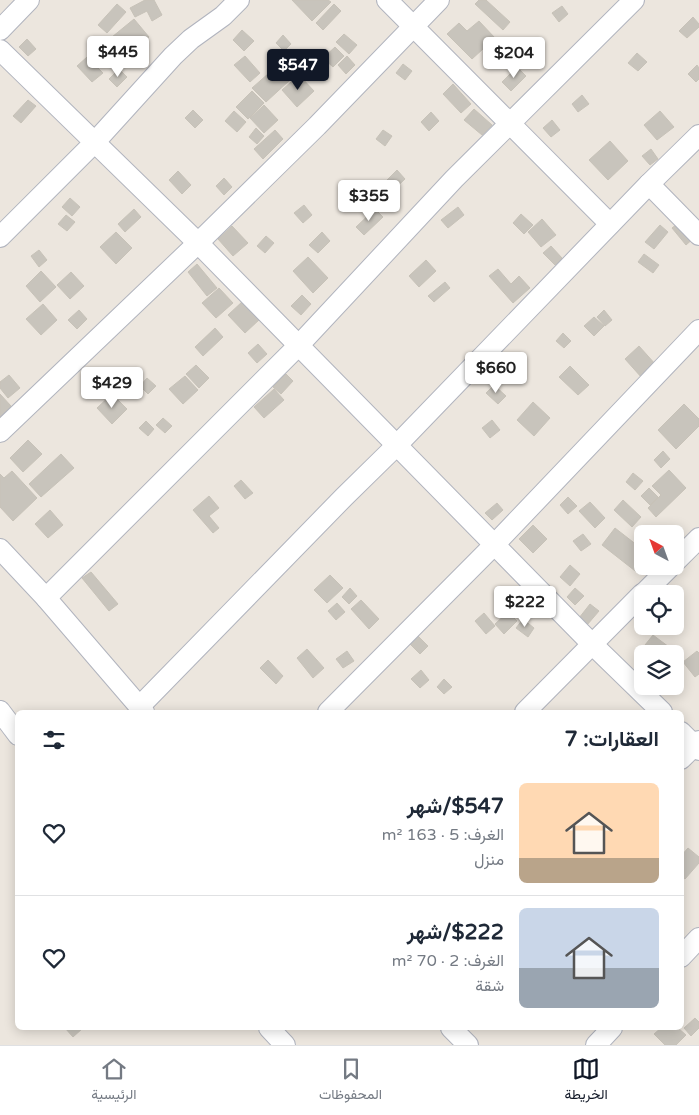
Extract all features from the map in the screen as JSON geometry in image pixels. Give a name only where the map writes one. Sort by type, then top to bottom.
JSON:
[{"type":"street","points":[[0,30],[29,0]]},
{"type":"street","points":[[0,237],[94,143],[177,52],[191,39],[223,16],[239,0]]},
{"type":"street","points":[[387,0],[610,224]]},
{"type":"street","points":[[0,432],[318,126],[439,0]]},
{"type":"street","points":[[46,598],[299,345],[454,179],[634,0]]},
{"type":"street","points":[[0,50],[198,243],[592,644],[660,710]]},
{"type":"street","points":[[0,549],[46,598],[141,710],[344,497],[397,446],[610,224],[699,135]]},
{"type":"street","points":[[649,184],[699,234]]},
{"type":"street","points":[[330,710],[494,544],[699,330]]},
{"type":"street","points":[[684,553],[699,538]]},
{"type":"street","points":[[652,585],[662,575]]},
{"type":"street","points":[[527,710],[634,603]]},
{"type":"street","points":[[0,711],[15,731]]},
{"type":"street","points":[[684,953],[699,938]]},
{"type":"street","points":[[271,1030],[285,1045]]},
{"type":"street","points":[[453,1030],[468,1045]]},
{"type":"street","points":[[596,1045],[610,1030]]},
{"type":"building","points":[[145,0],[154,0],[162,15],[152,21],[147,11],[135,17],[130,8]]},
{"type":"building","points":[[292,0],[328,0],[331,2],[312,21]]},
{"type":"building","points":[[479,0],[486,0],[510,22],[503,30],[475,4]]},
{"type":"building","points":[[117,4],[126,12],[107,33],[98,25]]},
{"type":"building","points":[[334,4],[341,11],[323,30],[316,23]]},
{"type":"building","points":[[562,6],[568,14],[559,22],[552,13]]},
{"type":"building","points":[[693,17],[699,24],[699,27],[687,38],[679,31]]},
{"type":"building","points":[[134,19],[149,37],[126,56],[112,37]]},
{"type":"building","points":[[479,21],[495,38],[472,59],[447,34],[459,23],[467,31]]},
{"type":"building","points":[[242,30],[254,41],[244,51],[233,40]]},
{"type":"building","points":[[344,34],[357,45],[349,54],[336,42]]},
{"type":"building","points":[[283,35],[291,44],[284,51],[276,43]]},
{"type":"building","points":[[505,37],[513,45],[504,55],[495,47]]},
{"type":"building","points":[[27,39],[36,49],[28,56],[19,47]]},
{"type":"building","points":[[335,47],[344,56],[333,67],[323,58]]},
{"type":"building","points":[[637,53],[647,62],[638,71],[628,63]]},
{"type":"building","points":[[245,56],[260,73],[250,82],[234,65]]},
{"type":"building","points":[[347,56],[355,65],[346,74],[338,65]]},
{"type":"building","points":[[87,57],[103,73],[92,82],[77,66]]},
{"type":"building","points":[[302,59],[317,73],[309,81],[294,68]]},
{"type":"building","points":[[403,64],[412,71],[405,80],[396,73]]},
{"type":"building","points":[[697,65],[699,68],[699,79],[696,82],[688,74]]},
{"type":"building","points":[[277,66],[290,80],[266,102],[252,88]]},
{"type":"building","points":[[517,67],[526,76],[511,91],[502,82]]},
{"type":"building","points":[[119,69],[127,77],[117,87],[109,79]]},
{"type":"building","points":[[299,75],[314,91],[297,107],[282,90]]},
{"type":"building","points":[[453,84],[471,104],[461,113],[443,94]]},
{"type":"building","points":[[252,91],[264,103],[248,119],[236,107]]},
{"type":"building","points":[[582,95],[589,104],[578,112],[572,104]]},
{"type":"building","points":[[28,100],[36,106],[21,123],[13,116]]},
{"type":"building","points":[[264,105],[278,120],[264,133],[250,118]]},
{"type":"building","points":[[474,109],[492,125],[482,135],[464,120]]},
{"type":"building","points":[[193,110],[203,120],[195,128],[185,118]]},
{"type":"building","points":[[234,111],[246,122],[237,132],[225,121]]},
{"type":"building","points":[[660,111],[674,127],[657,140],[644,125]]},
{"type":"building","points":[[431,112],[439,121],[429,131],[421,122]]},
{"type":"building","points":[[552,120],[560,130],[551,137],[543,128]]},
{"type":"building","points":[[256,128],[264,136],[257,144],[249,137]]},
{"type":"building","points":[[275,130],[283,139],[263,159],[254,149]]},
{"type":"building","points":[[383,130],[392,136],[385,146],[376,139]]},
{"type":"building","points":[[610,141],[628,161],[608,180],[589,160]]},
{"type":"building","points":[[651,149],[658,159],[650,165],[642,156]]},
{"type":"building","points":[[397,170],[405,179],[391,192],[383,184]]},
{"type":"building","points":[[178,171],[191,185],[182,194],[169,180]]},
{"type":"building","points":[[224,178],[232,187],[224,195],[216,186]]},
{"type":"building","points":[[70,198],[80,207],[72,216],[62,207]]},
{"type":"building","points":[[304,205],[312,215],[303,223],[294,213]]},
{"type":"building","points":[[458,207],[464,215],[448,228],[441,220]]},
{"type":"building","points":[[134,209],[141,217],[125,232],[118,224]]},
{"type":"building","points":[[375,209],[383,217],[364,235],[356,227]]},
{"type":"building","points":[[521,214],[533,225],[524,234],[513,223]]},
{"type":"building","points":[[66,215],[75,222],[67,231],[58,224]]},
{"type":"building","points":[[542,219],[556,235],[541,247],[528,232]]},
{"type":"building","points":[[681,221],[695,237],[686,245],[672,228]]},
{"type":"building","points":[[660,225],[668,232],[654,249],[645,242]]},
{"type":"building","points":[[232,226],[248,243],[233,256],[218,239]]},
{"type":"building","points":[[116,232],[132,248],[116,264],[100,247]]},
{"type":"building","points":[[322,232],[330,241],[318,253],[309,245]]},
{"type":"building","points":[[266,236],[274,243],[265,253],[257,246]]},
{"type":"building","points":[[551,246],[562,258],[555,265],[543,253]]},
{"type":"building","points":[[39,250],[47,260],[39,267],[31,256]]},
{"type":"building","points":[[644,254],[659,265],[653,273],[638,262]]},
{"type":"building","points":[[308,257],[328,278],[313,293],[293,271]]},
{"type":"building","points":[[426,260],[436,271],[419,287],[409,276]]},
{"type":"building","points":[[197,264],[217,288],[207,296],[188,272]]},
{"type":"building","points":[[498,269],[511,284],[519,276],[530,288],[513,303],[489,276]]},
{"type":"building","points":[[41,271],[56,287],[40,302],[26,286]]},
{"type":"building","points":[[71,272],[84,286],[70,299],[57,285]]},
{"type":"building","points":[[445,282],[450,288],[434,302],[428,296]]},
{"type":"building","points":[[219,288],[233,303],[216,318],[202,303]]},
{"type":"building","points":[[302,295],[311,304],[301,315],[291,306]]},
{"type":"building","points":[[243,301],[260,319],[245,333],[228,315]]},
{"type":"building","points":[[43,304],[57,320],[41,335],[26,319]]},
{"type":"building","points":[[79,310],[87,319],[77,329],[68,320]]},
{"type":"building","points":[[604,310],[612,320],[605,326],[597,317]]},
{"type":"building","points":[[594,317],[604,326],[594,336],[584,326]]},
{"type":"building","points":[[215,328],[223,337],[203,356],[195,347]]},
{"type":"building","points":[[563,333],[571,341],[564,348],[556,341]]},
{"type":"building","points":[[258,344],[267,354],[257,363],[248,353]]},
{"type":"building","points":[[639,346],[656,365],[642,378],[625,359]]},
{"type":"building","points":[[196,365],[209,378],[199,388],[186,374]]},
{"type":"building","points":[[570,366],[589,385],[578,395],[559,377]]},
{"type":"building","points":[[286,374],[293,381],[281,394],[273,387]]},
{"type":"building","points":[[9,375],[20,388],[8,398],[0,388],[0,382]]},
{"type":"building","points":[[185,376],[198,390],[183,404],[169,389]]},
{"type":"building","points":[[147,378],[156,386],[148,394],[140,386]]},
{"type":"building","points":[[494,385],[506,396],[498,404],[486,393]]},
{"type":"building","points":[[274,389],[284,400],[264,418],[254,407]]},
{"type":"building","points":[[0,394],[11,406],[0,417]]},
{"type":"building","points":[[112,394],[127,409],[112,424],[97,408]]},
{"type":"building","points":[[533,402],[550,418],[534,436],[517,420]]},
{"type":"building","points":[[684,404],[699,419],[699,426],[676,449],[658,430]]},
{"type":"building","points":[[163,418],[172,426],[165,433],[156,425]]},
{"type":"building","points":[[492,420],[500,430],[490,438],[482,428]]},
{"type":"building","points":[[146,421],[154,429],[148,436],[139,428]]},
{"type":"building","points":[[28,440],[42,454],[23,472],[10,458]]},
{"type":"building","points":[[663,451],[670,459],[661,468],[654,460]]},
{"type":"building","points":[[61,454],[74,468],[41,497],[29,484]]},
{"type":"building","points":[[669,470],[686,488],[656,517],[648,508],[661,495],[652,486]]},
{"type":"building","points":[[12,471],[37,498],[13,521],[0,507],[0,474],[4,478]]},
{"type":"building","points":[[633,473],[643,481],[635,490],[626,482]]},
{"type":"building","points":[[241,480],[253,493],[245,499],[234,486]]},
{"type":"building","points":[[649,488],[658,497],[650,505],[641,496]]},
{"type":"building","points":[[209,496],[219,508],[209,516],[219,528],[213,533],[193,510]]},
{"type":"building","points":[[568,497],[577,506],[568,514],[560,505]]},
{"type":"building","points":[[623,500],[641,517],[632,527],[614,510]]},
{"type":"building","points":[[590,502],[605,518],[595,528],[579,511]]},
{"type":"building","points":[[497,503],[503,510],[492,520],[485,513]]},
{"type":"building","points":[[50,510],[63,525],[48,538],[35,524]]},
{"type":"building","points":[[533,525],[547,539],[533,553],[519,539]]},
{"type":"building","points":[[615,528],[634,543],[634,570],[602,545]]},
{"type":"building","points":[[583,534],[591,544],[581,551],[573,541]]},
{"type":"building","points":[[570,565],[580,574],[570,586],[560,577]]},
{"type":"building","points":[[91,572],[118,604],[109,611],[82,578]]},
{"type":"building","points":[[330,575],[343,588],[327,603],[314,590]]},
{"type":"building","points":[[350,588],[357,596],[349,604],[342,597]]},
{"type":"building","points":[[575,588],[584,596],[575,605],[567,597]]},
{"type":"building","points":[[361,600],[379,619],[369,629],[351,609]]},
{"type":"building","points":[[337,603],[345,612],[336,620],[328,611]]},
{"type":"building","points":[[590,604],[599,611],[587,625],[579,618]]},
{"type":"building","points":[[508,612],[517,621],[504,634],[495,624]]},
{"type":"building","points":[[484,613],[495,626],[486,634],[475,621]]},
{"type":"building","points":[[523,619],[534,628],[528,637],[516,628]]},
{"type":"building","points":[[653,635],[666,645],[645,645]]},
{"type":"building","points":[[418,636],[428,646],[420,654],[410,644]]},
{"type":"building","points":[[307,649],[324,668],[313,678],[297,658]]},
{"type":"building","points":[[347,651],[354,661],[343,668],[336,659]]},
{"type":"building","points":[[697,651],[699,653],[699,674],[695,677],[684,661]]},
{"type":"building","points":[[268,660],[283,676],[276,684],[260,668]]},
{"type":"building","points":[[421,670],[429,680],[420,688],[411,679]]},
{"type":"building","points":[[444,679],[452,687],[444,694],[437,687]]},
{"type":"building","points":[[688,848],[699,857],[699,863],[685,879],[684,878],[684,853]]},
{"type":"building","points":[[695,1018],[699,1022],[699,1028],[691,1036],[684,1028]]},
{"type":"building","points":[[67,1030],[81,1030],[73,1037]]},
{"type":"building","points":[[659,1030],[680,1030],[686,1035],[676,1045],[665,1045],[654,1034]]}]
